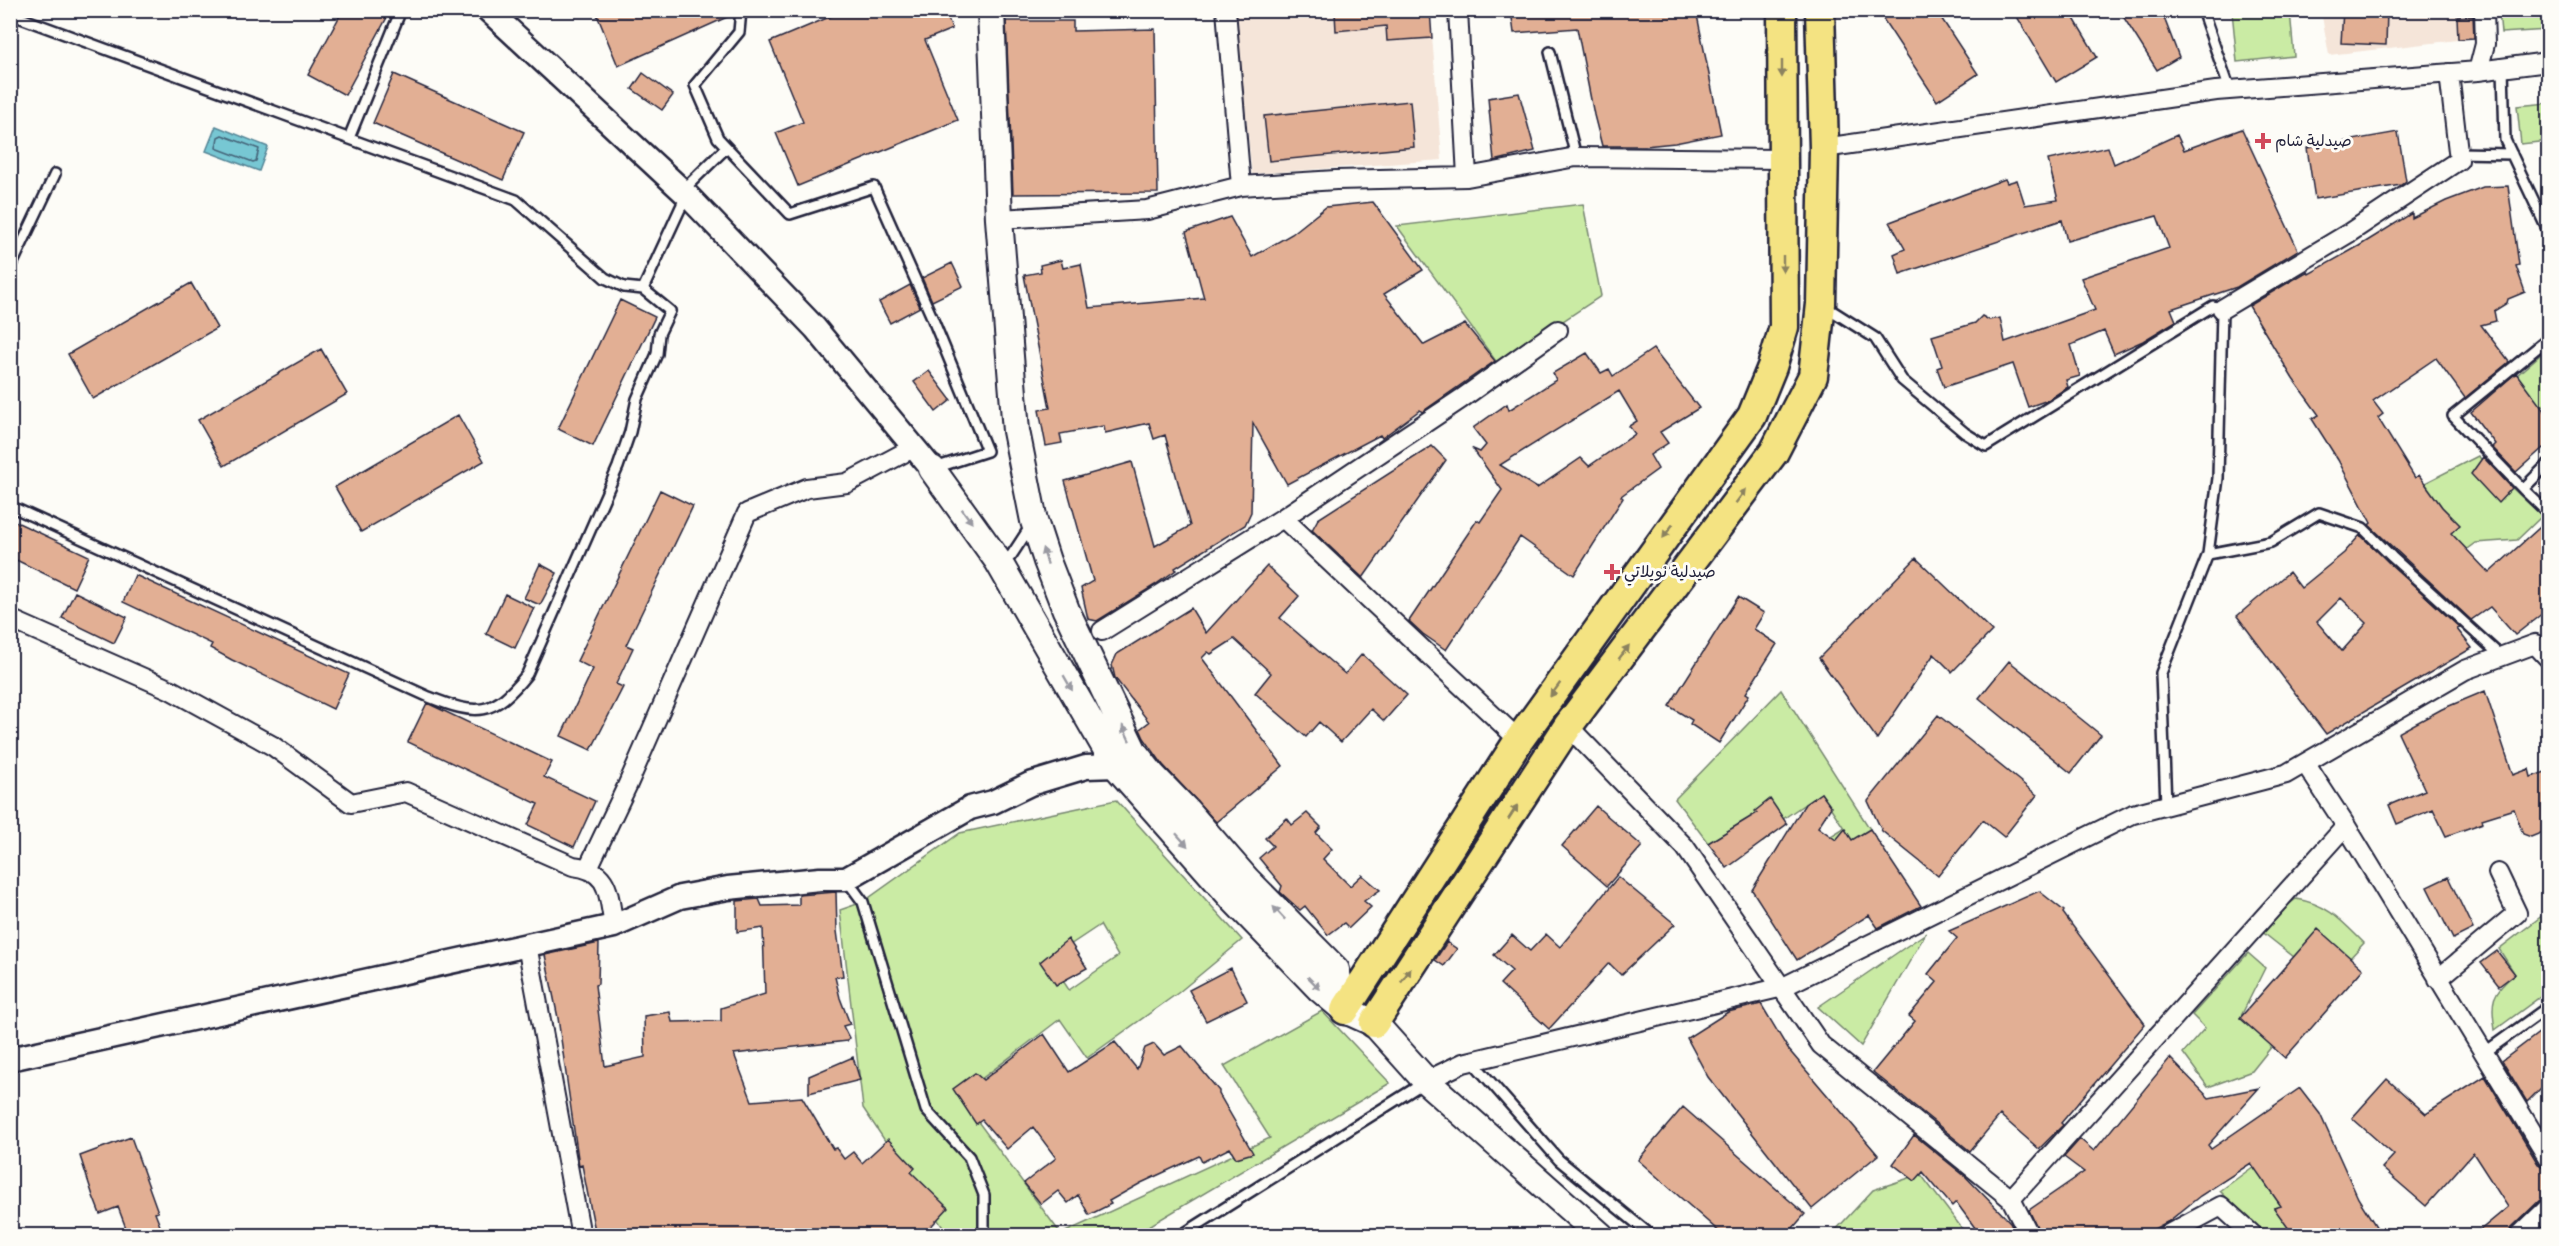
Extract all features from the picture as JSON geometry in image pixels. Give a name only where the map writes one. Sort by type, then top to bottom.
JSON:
[{"type":"main road","points":[[991,10],[999,219],[1016,431],[1034,521],[1047,561],[1066,610],[1134,752],[1128,763]]},
{"type":"main road","points":[[1345,1010],[1519,740],[1752,416],[1772,367],[1784,327],[1782,10]]},
{"type":"main road","points":[[1374,1023],[1568,726],[1774,452],[1813,376],[1821,304],[1824,148],[1820,10]]},
{"type":"main road","points":[[932,469],[998,561],[1128,763],[1152,776],[1187,811],[1247,880],[1336,970],[1345,1010]]},
{"type":"main road","points":[[1345,1010],[1374,1023],[1426,1081],[1601,1236]]},
{"type":"street","points":[[488,10],[685,193],[815,328],[932,469]]},
{"type":"street","points":[[1226,10],[1241,186]]},
{"type":"street","points":[[1458,10],[1467,177]]},
{"type":"street","points":[[2478,71],[2485,44],[2484,10]]},
{"type":"street","points":[[1824,148],[2230,90],[2478,71],[2548,63]]},
{"type":"street","points":[[2222,309],[2359,227],[2459,160],[2448,73]]},
{"type":"street","points":[[999,219],[1147,210],[1241,186],[1336,180],[1467,177],[1576,157],[1783,159]]},
{"type":"street","points":[[1102,631],[1283,518],[1461,399],[1558,330]]},
{"type":"street","points":[[588,868],[628,784],[747,513],[807,488],[847,483],[913,448]]},
{"type":"street","points":[[1283,518],[1519,740]]},
{"type":"street","points":[[10,619],[171,690],[273,746],[351,803],[406,792],[573,866],[588,868],[606,884],[614,926]]},
{"type":"street","points":[[1426,1081],[1463,1063],[1783,987],[2133,814],[2286,774],[2466,670],[2535,644],[2548,658]]},
{"type":"street","points":[[1568,726],[1685,847],[1821,1045],[2011,1199],[2030,1236]]},
{"type":"street","points":[[10,1059],[614,926],[680,897],[728,888],[820,879],[846,879],[970,808],[993,802],[1030,784],[1086,767],[1128,763]]},
{"type":"street","points":[[2305,763],[2346,826],[2548,1158]]},
{"type":"street","points":[[2011,1199],[2346,826]]},
{"type":"street","points":[[2438,980],[2517,913],[2498,873]]},
{"type":"street","points":[[527,945],[581,1236]]},
{"type":"street","points":[[2165,1236],[2221,1206],[2254,1236]]},
{"type":"street","points":[[2519,1236],[2548,1208]]},
{"type":"lane","points":[[349,138],[401,10]]},
{"type":"lane","points":[[741,10],[739,32],[695,86],[717,138],[790,214],[874,187],[932,315],[987,451],[932,469]]},
{"type":"lane","points":[[2202,10],[2230,90]]},
{"type":"lane","points":[[10,14],[516,200],[605,278],[624,287],[643,289],[670,311],[658,334],[657,354],[637,399],[630,432],[618,467],[527,674],[514,691],[498,704],[482,710],[462,710],[429,698],[10,506]]},
{"type":"lane","points":[[1550,52],[1576,157]]},
{"type":"lane","points":[[2503,68],[2505,141],[2548,231]]},
{"type":"lane","points":[[643,289],[685,193],[726,148]]},
{"type":"lane","points":[[2458,153],[2512,154]]},
{"type":"lane","points":[[10,269],[55,174]]},
{"type":"lane","points":[[1821,304],[1875,338],[1902,380],[1965,433],[1986,446],[2213,306],[2222,309],[2218,478],[2208,554],[2161,673],[2166,805]]},
{"type":"lane","points":[[2548,339],[2453,416],[2548,513]]},
{"type":"lane","points":[[2523,489],[2548,464]]},
{"type":"lane","points":[[2208,554],[2271,542],[2319,513],[2363,528],[2502,657]]},
{"type":"lane","points":[[998,561],[1011,556],[1034,521]]},
{"type":"lane","points":[[846,879],[863,902],[926,1110],[969,1157],[984,1195],[984,1236]]},
{"type":"lane","points":[[2484,1053],[2548,1007]]},
{"type":"lane","points":[[1472,1061],[1559,1160],[1652,1236]]},
{"type":"lane","points":[[1180,1236],[1426,1081]]},
{"type":"shaded area","points":[[1235,11],[1430,11],[1442,160],[1252,174]]},
{"type":"shaded area","points":[[2321,11],[2473,11],[2475,38],[2329,55]]},
{"type":"green space","points":[[2232,11],[2290,11],[2294,56],[2237,62]]},
{"type":"green space","points":[[2499,11],[2548,11],[2548,30],[2501,33]]},
{"type":"green space","points":[[2548,103],[2548,141],[2521,144],[2517,106]]},
{"type":"green space","points":[[1583,204],[1601,296],[1498,364],[1397,226]]},
{"type":"green space","points":[[2548,348],[2548,401],[2541,409],[2517,375]]},
{"type":"green space","points":[[2478,456],[2542,516],[2517,540],[2475,543],[2460,554],[2447,537],[2459,525],[2442,507],[2425,483]]},
{"type":"green space","points":[[1781,690],[1870,829],[1860,835],[1869,850],[1823,841],[1844,828],[1821,793],[1783,819],[1773,834],[1763,842],[1746,820],[1708,843],[1675,799]]},
{"type":"green space","points":[[1116,800],[1242,940],[1178,993],[1087,1058],[1060,1019],[959,1096],[1061,1234],[1270,1138],[1224,1066],[1322,1011],[1390,1083],[1134,1235],[948,1235],[863,1108],[840,910],[863,902],[960,833]],"holes":[[[1100,925],[1118,956],[1069,990],[1049,959]]]},
{"type":"green space","points":[[2296,899],[2326,909],[2364,943],[2350,958],[2318,930],[2294,957],[2261,931],[2281,910]]},
{"type":"green space","points":[[2547,912],[2548,991],[2495,1030],[2494,998],[2501,987],[2515,974],[2499,949]]},
{"type":"green space","points":[[1926,933],[1861,1046],[1818,1007]]},
{"type":"green space","points":[[2248,953],[2265,968],[2240,1018],[2272,1046],[2252,1071],[2208,1087],[2183,1053],[2205,1028],[2192,1015]]},
{"type":"green space","points":[[2284,1144],[2274,1170],[2262,1179],[2281,1206],[2274,1208],[2290,1230],[2281,1235],[2266,1236],[2220,1191]]},
{"type":"green space","points":[[1919,1172],[1967,1235],[1832,1234],[1873,1190]]},
{"type":"water","points":[[216,126],[268,147],[259,171],[206,151]]},
{"type":"building","points":[[343,10],[391,10],[345,95],[308,75]]},
{"type":"building","points":[[595,10],[734,10],[734,14],[618,66]]},
{"type":"building","points":[[846,10],[945,10],[952,29],[925,40],[958,120],[798,186],[776,133],[803,122],[770,42]]},
{"type":"building","points":[[1367,10],[1430,10],[1432,38],[1387,41],[1386,26],[1336,31],[1335,13]]},
{"type":"building","points":[[1511,10],[1696,10],[1721,134],[1675,143],[1602,146],[1577,28],[1514,33]]},
{"type":"building","points":[[1896,10],[1936,10],[1978,74],[1937,101],[1883,19]]},
{"type":"building","points":[[2013,10],[2069,10],[2097,57],[2056,82]]},
{"type":"building","points":[[2119,10],[2161,10],[2179,57],[2157,70]]},
{"type":"building","points":[[2343,10],[2387,10],[2386,45],[2341,43]]},
{"type":"building","points":[[2473,16],[2474,38],[2458,39],[2457,17]]},
{"type":"building","points":[[1006,21],[1073,21],[1073,31],[1155,29],[1158,193],[1013,194]]},
{"type":"building","points":[[643,73],[673,95],[662,110],[632,89]]},
{"type":"building","points":[[394,74],[524,132],[503,180],[373,123]]},
{"type":"building","points":[[1519,93],[1535,151],[1494,161],[1488,98]]},
{"type":"building","points":[[1410,101],[1414,147],[1269,161],[1264,116]]},
{"type":"building","points":[[2242,129],[2298,250],[2237,287],[2171,309],[2176,321],[2143,341],[2114,354],[2104,331],[2071,345],[2080,376],[2066,380],[2068,387],[2048,400],[2028,407],[2013,364],[1944,387],[1937,368],[1942,366],[1932,336],[1975,323],[1982,316],[1989,320],[2000,318],[2005,342],[2095,310],[2081,278],[2169,248],[2157,216],[2067,241],[2062,220],[1900,274],[1894,254],[1905,249],[1890,222],[2005,179],[2007,183],[2017,180],[2025,205],[2058,200],[2048,160],[2108,147],[2114,164],[2177,135],[2184,150]]},
{"type":"building","points":[[2398,132],[2406,181],[2401,185],[2315,199],[2307,148]]},
{"type":"building","points":[[2508,186],[2519,265],[2516,266],[2525,292],[2508,299],[2507,303],[2494,311],[2496,321],[2481,325],[2509,362],[2465,398],[2436,358],[2373,401],[2383,414],[2378,418],[2415,478],[2419,475],[2442,507],[2460,525],[2451,533],[2489,573],[2548,520],[2548,609],[2515,635],[2490,607],[2471,620],[2369,525],[2371,523],[2338,460],[2312,419],[2319,415],[2293,379],[2249,306],[2308,271],[2309,274],[2359,246],[2412,213],[2412,218],[2446,201],[2483,187]]},
{"type":"building","points":[[1373,202],[1423,270],[1384,294],[1424,345],[1465,324],[1495,361],[1382,438],[1380,435],[1287,484],[1253,423],[1251,512],[1245,525],[1175,568],[1176,570],[1155,585],[1097,621],[1088,619],[1081,588],[1093,581],[1065,481],[1132,462],[1155,546],[1190,526],[1165,435],[1154,439],[1149,423],[1105,433],[1104,426],[1060,434],[1062,443],[1046,446],[1039,410],[1050,408],[1024,275],[1041,272],[1040,265],[1061,260],[1063,268],[1081,264],[1089,308],[1204,298],[1186,232],[1230,217],[1252,257],[1292,234],[1326,207]]},
{"type":"building","points":[[952,263],[963,286],[932,301],[922,278]]},
{"type":"building","points":[[191,283],[217,328],[93,399],[68,354]]},
{"type":"building","points":[[910,285],[920,307],[890,323],[879,302]]},
{"type":"building","points":[[620,300],[655,317],[593,446],[558,429]]},
{"type":"building","points":[[321,349],[347,394],[224,466],[198,420]]},
{"type":"building","points":[[1653,349],[1699,408],[1660,432],[1668,443],[1650,455],[1658,469],[1621,496],[1623,498],[1574,575],[1520,537],[1446,650],[1409,621],[1477,520],[1480,522],[1502,490],[1473,449],[1480,452],[1486,445],[1473,428],[1507,404],[1509,410],[1556,380],[1553,373],[1587,353],[1601,373],[1609,369],[1613,376]],"holes":[[[1619,391],[1637,421],[1629,426],[1635,434],[1589,466],[1581,458],[1537,488],[1500,465]]]},
{"type":"building","points":[[929,371],[951,400],[936,412],[914,382]]},
{"type":"building","points":[[2516,373],[2548,416],[2548,449],[2543,448],[2516,472],[2492,447],[2495,444],[2471,412]]},
{"type":"building","points":[[458,415],[484,461],[361,532],[335,487]]},
{"type":"building","points":[[1432,446],[1446,460],[1363,578],[1312,530],[1318,519]]},
{"type":"building","points":[[2483,457],[2512,488],[2498,503],[2471,474]]},
{"type":"building","points":[[660,490],[693,506],[626,645],[633,648],[616,684],[623,687],[591,750],[561,736],[593,669],[577,661]]},
{"type":"building","points":[[10,519],[89,556],[74,588],[10,557]]},
{"type":"building","points":[[2360,535],[2460,628],[2457,629],[2472,648],[2326,734],[2237,616],[2289,572],[2301,588],[2344,553]],"holes":[[[2341,598],[2367,623],[2342,651],[2317,622]]]},
{"type":"building","points":[[1916,558],[1992,631],[1952,672],[1934,654],[1877,739],[1819,658]]},
{"type":"building","points":[[540,564],[557,573],[540,605],[524,598]]},
{"type":"building","points":[[1267,566],[1299,596],[1280,618],[1345,674],[1362,654],[1407,695],[1384,721],[1371,709],[1341,742],[1319,722],[1306,737],[1255,693],[1271,673],[1234,639],[1211,654],[1208,652],[1202,658],[1283,766],[1216,822],[1163,765],[1144,738],[1140,729],[1149,722],[1115,678],[1112,665],[1117,654],[1191,608],[1206,633]]},
{"type":"building","points":[[135,575],[349,674],[333,709],[232,660],[210,648],[212,644],[123,602]]},
{"type":"building","points":[[75,592],[127,617],[114,643],[62,618]]},
{"type":"building","points":[[505,594],[534,608],[515,648],[486,634]]},
{"type":"building","points":[[1738,597],[1764,613],[1754,629],[1777,644],[1746,693],[1749,695],[1719,743],[1690,724],[1692,720],[1669,706]]},
{"type":"building","points":[[2009,661],[2101,735],[2071,773],[1979,698]]},
{"type":"building","points":[[2485,691],[2513,775],[2529,769],[2531,777],[2548,771],[2548,830],[2531,837],[2523,834],[2514,809],[2482,819],[2483,823],[2446,836],[2433,809],[2397,824],[2389,805],[2425,790],[2398,733],[2442,709]]},
{"type":"building","points":[[427,703],[552,762],[544,777],[595,801],[574,847],[528,825],[538,804],[408,742]]},
{"type":"building","points":[[1938,715],[2037,795],[2004,837],[1983,820],[1938,876],[1882,831],[1868,801]]},
{"type":"building","points":[[1821,793],[1831,807],[1818,827],[1836,840],[1845,829],[1852,840],[1870,829],[1921,906],[1878,928],[1869,915],[1797,960],[1752,890],[1805,804]]},
{"type":"building","points":[[1770,799],[1787,824],[1727,868],[1708,843],[1757,813],[1755,811]]},
{"type":"building","points":[[1596,806],[1642,846],[1607,886],[1562,846]]},
{"type":"building","points":[[1307,813],[1321,827],[1316,833],[1332,849],[1323,859],[1350,886],[1362,875],[1380,890],[1364,901],[1371,907],[1349,928],[1344,923],[1328,935],[1305,906],[1300,910],[1280,892],[1282,886],[1259,858],[1273,846],[1265,838],[1287,818],[1292,825]]},
{"type":"building","points":[[1618,877],[1675,924],[1621,975],[1609,963],[1549,1029],[1500,984],[1512,971],[1494,955],[1512,935],[1530,951],[1546,934],[1560,947]]},
{"type":"building","points":[[2448,877],[2473,929],[2453,939],[2427,887]]},
{"type":"building","points":[[2039,891],[2064,911],[2063,913],[2145,1024],[2061,1123],[2063,1125],[2039,1149],[2000,1115],[1970,1151],[1873,1072],[1915,1021],[1909,1016],[1937,982],[1928,974],[1957,938],[1949,931]]},
{"type":"building","points":[[836,892],[837,931],[843,976],[835,977],[850,1024],[843,1026],[849,1038],[847,1041],[734,1054],[752,1101],[802,1097],[833,1149],[836,1148],[844,1159],[853,1152],[862,1163],[888,1139],[915,1168],[911,1172],[948,1208],[922,1236],[596,1236],[582,1165],[579,1166],[558,1018],[545,955],[599,943],[598,984],[595,985],[605,1066],[645,1057],[644,1016],[670,1012],[672,1022],[721,1021],[721,1008],[765,994],[763,928],[737,932],[737,901],[759,899],[762,906],[799,905],[799,895]]},
{"type":"building","points":[[2318,929],[2363,969],[2285,1058],[2240,1018]]},
{"type":"building","points":[[1068,939],[1087,968],[1056,985],[1040,962]]},
{"type":"building","points":[[1447,942],[1457,949],[1444,966],[1435,960]]},
{"type":"building","points":[[2497,951],[2515,974],[2499,986],[2481,963]]},
{"type":"building","points":[[1231,968],[1247,1001],[1206,1021],[1189,990]]},
{"type":"building","points":[[1761,1004],[1788,1049],[1878,1155],[1812,1209],[1708,1077],[1687,1038],[1728,1012]]},
{"type":"building","points":[[2548,1026],[2548,1081],[2527,1102],[2502,1061]]},
{"type":"building","points":[[1044,1034],[1069,1072],[1115,1042],[1137,1069],[1145,1048],[1154,1044],[1164,1055],[1182,1046],[1219,1091],[1253,1153],[1236,1158],[1230,1148],[1202,1162],[1199,1156],[1141,1183],[1109,1201],[1111,1204],[1089,1215],[1078,1195],[1068,1203],[1058,1191],[1041,1204],[1024,1183],[1056,1158],[1033,1127],[1007,1149],[982,1120],[976,1124],[953,1089],[975,1073],[983,1080]]},
{"type":"building","points":[[853,1057],[860,1080],[809,1093],[809,1076]]},
{"type":"building","points":[[2170,1058],[2209,1098],[2259,1088],[2208,1145],[2211,1149],[2300,1088],[2320,1114],[2358,1198],[2382,1236],[2294,1236],[2274,1208],[2281,1206],[2251,1163],[2200,1196],[2169,1221],[2141,1236],[2041,1236],[2029,1210],[2084,1172],[2064,1157],[2080,1139],[2094,1151]]},
{"type":"building","points":[[2485,1076],[2538,1164],[2548,1169],[2548,1197],[2540,1200],[2511,1228],[2508,1236],[2473,1236],[2508,1207],[2473,1153],[2426,1206],[2382,1168],[2394,1155],[2352,1118],[2387,1079],[2426,1114]]},
{"type":"building","points":[[1683,1107],[1805,1214],[1786,1236],[1724,1236],[1638,1160]]},
{"type":"building","points":[[1914,1135],[1966,1177],[2010,1222],[2017,1236],[1981,1236],[1956,1202],[1952,1206],[1923,1172],[1915,1181],[1893,1164]]},
{"type":"building","points":[[131,1137],[158,1212],[155,1213],[164,1236],[129,1236],[118,1207],[100,1214],[93,1196],[80,1156]]},
{"type":"place","name":"صيدلية شام","points":[[2263,141]]},
{"type":"place","name":"صيدلية نويلاتي","points":[[1612,572]]}]
